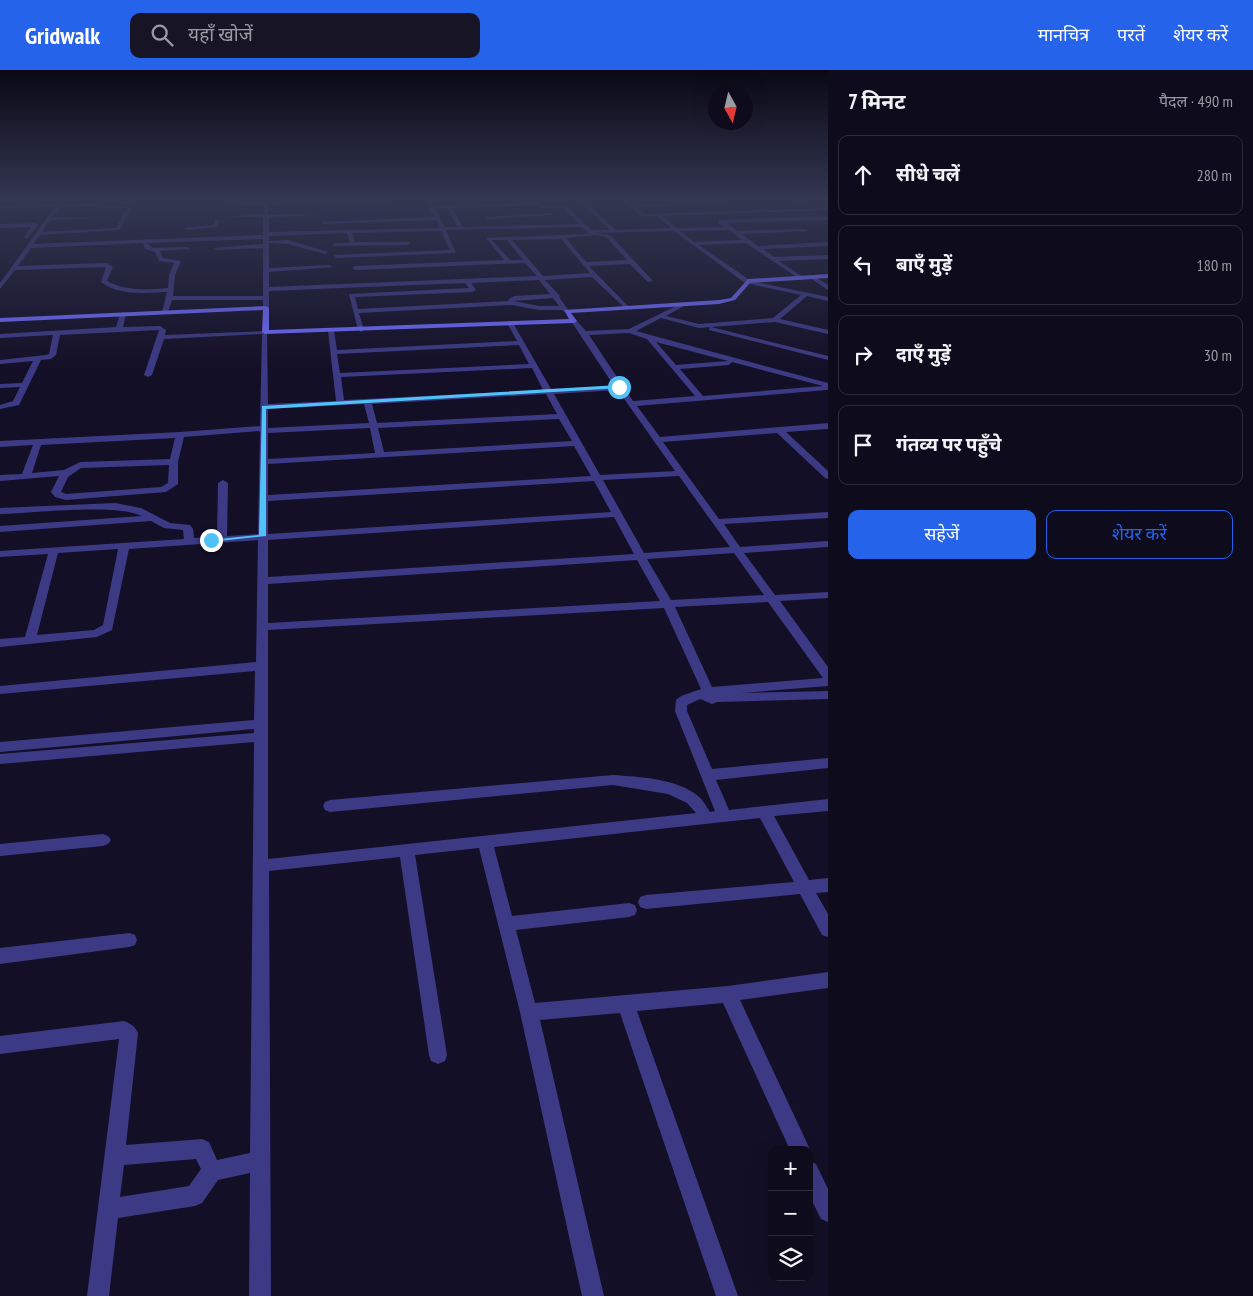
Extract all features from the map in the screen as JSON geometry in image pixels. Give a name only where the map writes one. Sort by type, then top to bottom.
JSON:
[{"type":"street","points":[[0,287],[23,255]]},
{"type":"street","points":[[159,255],[161,260],[178,261],[172,275],[170,298],[166,312]]},
{"type":"street","points":[[260,1296],[260,866],[266,255]]},
{"type":"street","points":[[336,256],[365,255]]},
{"type":"street","points":[[456,255],[463,264]]},
{"type":"street","points":[[502,255],[508,262]]},
{"type":"street","points":[[523,255],[584,333],[620,388],[739,551],[770,599],[828,676]]},
{"type":"street","points":[[578,255],[594,275],[627,308]]},
{"type":"street","points":[[626,255],[650,281]]},
{"type":"street","points":[[709,255],[747,281],[828,299]]},
{"type":"street","points":[[768,255],[801,278]]},
{"type":"street","points":[[774,259],[828,257]]},
{"type":"street","points":[[355,268],[528,261]]},
{"type":"street","points":[[585,264],[632,262]]},
{"type":"street","points":[[14,268],[107,265],[110,267],[104,282],[110,286],[132,291],[171,290]]},
{"type":"street","points":[[425,266],[432,283]]},
{"type":"street","points":[[266,270],[330,267]]},
{"type":"street","points":[[266,289],[594,275]]},
{"type":"street","points":[[747,281],[828,276]]},
{"type":"street","points":[[812,277],[828,288]]},
{"type":"street","points":[[468,281],[481,305]]},
{"type":"street","points":[[356,311],[512,303],[533,307],[565,309],[682,305],[734,299],[747,281]]},
{"type":"street","points":[[348,286],[361,330]]},
{"type":"street","points":[[351,295],[473,290]]},
{"type":"street","points":[[775,320],[806,294]]},
{"type":"street","points":[[512,303],[511,300],[514,298],[556,296]]},
{"type":"street","points":[[170,298],[266,298]]},
{"type":"street","points":[[630,331],[682,305]]},
{"type":"street","points":[[0,320],[266,308]]},
{"type":"street","points":[[119,329],[123,314]]},
{"type":"street","points":[[660,316],[828,358]]},
{"type":"street","points":[[698,326],[775,320],[828,332]]},
{"type":"street","points":[[161,337],[574,321]]},
{"type":"street","points":[[510,324],[668,605],[706,696]]},
{"type":"street","points":[[0,336],[160,328],[163,330],[148,375]]},
{"type":"street","points":[[330,331],[340,403]]},
{"type":"street","points":[[584,333],[630,331],[649,338],[828,386]]},
{"type":"street","points":[[0,362],[37,360],[52,355],[57,333]]},
{"type":"street","points":[[649,338],[702,399]]},
{"type":"street","points":[[333,352],[521,343]]},
{"type":"street","points":[[0,407],[16,403],[37,360]]},
{"type":"street","points":[[674,367],[740,362]]},
{"type":"street","points":[[337,376],[534,366]]},
{"type":"street","points":[[0,386],[24,384]]},
{"type":"street","points":[[632,404],[828,386]]},
{"type":"street","points":[[264,407],[620,388]]},
{"type":"street","points":[[368,402],[380,456]]},
{"type":"street","points":[[0,444],[263,429],[374,426],[562,416]]},
{"type":"street","points":[[658,440],[828,426]]},
{"type":"street","points":[[779,430],[828,476]]},
{"type":"street","points":[[174,462],[80,465],[68,469],[64,473],[56,492],[58,495],[66,497],[164,490],[173,484],[174,462],[180,435]]},
{"type":"street","points":[[26,476],[38,442]]},
{"type":"street","points":[[263,462],[576,443]]},
{"type":"street","points":[[0,478],[64,473]]},
{"type":"street","points":[[263,498],[681,473]]},
{"type":"street","points":[[222,539],[223,483]]},
{"type":"street","points":[[0,511],[115,506],[138,510],[168,526],[188,529],[189,541]]},
{"type":"street","points":[[0,554],[618,514]]},
{"type":"street","points":[[716,522],[828,515]]},
{"type":"street","points":[[0,529],[153,518]]},
{"type":"street","points":[[262,581],[828,544]]},
{"type":"street","points":[[0,643],[97,633],[108,627],[124,546]]},
{"type":"street","points":[[30,641],[54,550]]},
{"type":"street","points":[[262,627],[828,595]]},
{"type":"street","points":[[0,690],[262,666]]},
{"type":"street","points":[[724,816],[709,775],[681,711],[681,704],[706,696],[828,682]]},
{"type":"street","points":[[706,696],[828,695]]},
{"type":"street","points":[[0,747],[261,731]]},
{"type":"street","points":[[0,759],[261,731]]},
{"type":"street","points":[[709,775],[828,763]]},
{"type":"street","points":[[330,806],[613,780],[635,782],[688,797],[697,804],[706,818]]},
{"type":"street","points":[[260,866],[828,805]]},
{"type":"street","points":[[764,812],[828,930]]},
{"type":"street","points":[[0,850],[103,840]]},
{"type":"street","points":[[485,842],[529,1012],[594,1296]]},
{"type":"street","points":[[407,851],[438,1055]]},
{"type":"street","points":[[646,902],[828,885]]},
{"type":"street","points":[[506,924],[630,910]]},
{"type":"street","points":[[0,956],[129,940]]},
{"type":"street","points":[[529,1012],[728,994],[828,980]]},
{"type":"street","points":[[728,994],[798,1146]]},
{"type":"street","points":[[626,1004],[727,1296]]},
{"type":"street","points":[[0,1045],[124,1030],[129,1033],[98,1296]]},
{"type":"street","points":[[115,1156],[202,1149],[212,1171]]},
{"type":"street","points":[[108,1209],[195,1196],[212,1171],[259,1161]]},
{"type":"street","points":[[813,1180],[828,1212]]},
{"type":"route","points":[[211,540],[262,536],[264,407],[619,387]]}]
